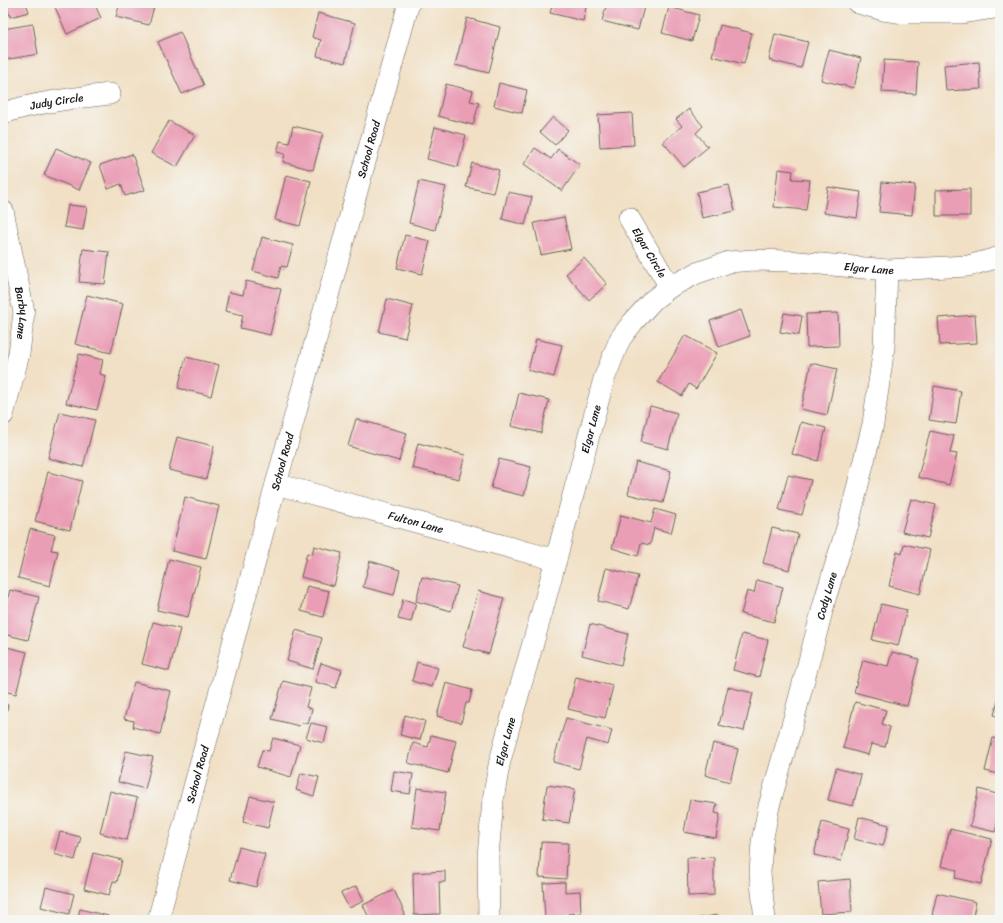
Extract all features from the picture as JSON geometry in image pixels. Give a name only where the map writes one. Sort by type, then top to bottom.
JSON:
[{"type":"street","name":"School Road","points":[[158,920],[276,484],[409,3]]},
{"type":"street","points":[[858,3],[883,10],[904,13],[960,13],[1000,7]]},
{"type":"street","name":"Judy Circle","points":[[3,113],[18,108],[64,99],[110,94]]},
{"type":"street","name":"Barby Lane","points":[[3,211],[24,312],[19,354],[3,415]]},
{"type":"street","name":"Elgar Circle","points":[[629,218],[670,287]]},
{"type":"street","name":"Elgar Lane","points":[[489,920],[488,856],[493,800],[499,765],[604,379],[620,339],[633,322],[653,300],[670,287],[697,273],[729,262],[753,260],[788,261],[886,270],[968,266],[1000,257]]},
{"type":"street","name":"Cody Lane","points":[[765,920],[760,873],[762,842],[769,806],[826,596],[849,521],[873,424],[884,347],[886,270]]},
{"type":"street","name":"Fulton Lane","points":[[276,484],[556,560]]},
{"type":"building","points":[[6,3],[26,3],[29,12],[10,17]]},
{"type":"building","points":[[65,3],[94,3],[101,18],[67,34],[55,7]]},
{"type":"building","points":[[120,3],[155,3],[149,25],[116,17]]},
{"type":"building","points":[[553,3],[587,3],[583,21],[550,13]]},
{"type":"building","points":[[607,3],[645,3],[638,30],[602,21]]},
{"type":"building","points":[[669,7],[699,15],[692,41],[662,33]]},
{"type":"building","points":[[318,13],[355,23],[345,63],[317,56],[321,40],[312,37]]},
{"type":"building","points":[[467,18],[500,27],[489,73],[455,65]]},
{"type":"building","points":[[33,24],[38,54],[4,60],[3,29]]},
{"type":"building","points":[[720,25],[752,33],[744,64],[712,56]]},
{"type":"building","points":[[180,32],[204,85],[182,94],[158,42]]},
{"type":"building","points":[[775,34],[808,42],[801,68],[769,60]]},
{"type":"building","points":[[829,50],[861,58],[854,88],[821,80]]},
{"type":"building","points":[[884,60],[918,62],[916,94],[882,92]]},
{"type":"building","points":[[979,62],[981,89],[946,91],[944,65]]},
{"type":"building","points":[[499,83],[527,90],[522,113],[494,106]]},
{"type":"building","points":[[446,84],[473,91],[470,101],[479,103],[473,125],[438,116]]},
{"type":"building","points":[[689,109],[703,126],[696,133],[708,147],[684,167],[663,142],[682,126],[676,119]]},
{"type":"building","points":[[632,113],[634,145],[600,147],[598,115]]},
{"type":"building","points":[[553,117],[568,130],[555,145],[540,132]]},
{"type":"building","points":[[169,121],[195,135],[177,167],[151,153]]},
{"type":"building","points":[[293,126],[323,133],[313,170],[283,162],[285,154],[277,152],[280,141],[289,143]]},
{"type":"building","points":[[435,127],[466,135],[458,167],[427,159]]},
{"type":"building","points":[[56,148],[91,163],[79,190],[44,175]]},
{"type":"building","points":[[535,148],[551,159],[558,149],[580,165],[562,191],[524,164]]},
{"type":"building","points":[[132,154],[145,190],[125,196],[121,184],[108,189],[100,165]]},
{"type":"building","points":[[472,163],[499,170],[493,193],[466,187]]},
{"type":"building","points":[[778,169],[793,171],[792,179],[810,180],[806,210],[774,207]]},
{"type":"building","points":[[286,175],[311,181],[300,226],[275,220]]},
{"type":"building","points":[[419,181],[446,187],[435,230],[409,223]]},
{"type":"building","points":[[882,182],[915,185],[912,215],[879,212]]},
{"type":"building","points":[[729,185],[735,211],[702,218],[697,192]]},
{"type":"building","points":[[828,187],[861,192],[857,218],[824,213]]},
{"type":"building","points":[[970,189],[970,216],[936,216],[936,190]]},
{"type":"building","points":[[508,192],[532,197],[525,225],[502,219]]},
{"type":"building","points":[[68,205],[87,207],[83,230],[64,227]]},
{"type":"building","points":[[564,217],[571,249],[541,255],[534,223]]},
{"type":"building","points":[[405,235],[430,241],[422,274],[397,268]]},
{"type":"building","points":[[262,237],[293,245],[287,267],[281,266],[278,278],[253,271]]},
{"type":"building","points":[[83,249],[109,252],[105,284],[79,282]]},
{"type":"building","points":[[584,258],[607,284],[589,300],[566,274]]},
{"type":"building","points":[[246,281],[281,289],[270,335],[240,328],[243,315],[225,311],[229,292],[243,295]]},
{"type":"building","points":[[87,295],[123,304],[111,353],[75,344]]},
{"type":"building","points":[[387,299],[413,306],[405,338],[379,332]]},
{"type":"building","points":[[741,310],[750,336],[719,347],[710,321]]},
{"type":"building","points":[[784,313],[802,316],[799,335],[780,332]]},
{"type":"building","points":[[838,313],[839,346],[807,347],[806,314]]},
{"type":"building","points":[[975,315],[977,343],[940,345],[938,318]]},
{"type":"building","points":[[685,335],[717,353],[696,389],[689,384],[682,396],[658,382]]},
{"type":"building","points":[[536,339],[562,345],[554,377],[528,370]]},
{"type":"building","points":[[79,354],[103,360],[100,374],[106,376],[97,410],[66,403]]},
{"type":"building","points":[[186,357],[219,365],[211,396],[178,388]]},
{"type":"building","points":[[811,363],[837,369],[827,415],[801,409]]},
{"type":"building","points":[[934,386],[961,391],[956,424],[929,420]]},
{"type":"building","points":[[519,393],[549,400],[541,433],[511,426]]},
{"type":"building","points":[[650,406],[677,413],[668,449],[641,442]]},
{"type":"building","points":[[60,412],[95,420],[83,467],[48,458]]},
{"type":"building","points":[[356,419],[407,433],[399,461],[348,446]]},
{"type":"building","points":[[801,422],[826,428],[818,461],[792,454]]},
{"type":"building","points":[[930,431],[954,436],[950,453],[957,454],[949,485],[918,477]]},
{"type":"building","points":[[177,437],[214,446],[206,479],[169,470]]},
{"type":"building","points":[[418,443],[465,455],[459,479],[412,468]]},
{"type":"building","points":[[499,459],[531,467],[524,496],[491,488]]},
{"type":"building","points":[[636,462],[671,471],[663,503],[628,494]]},
{"type":"building","points":[[48,472],[82,481],[70,530],[35,521]]},
{"type":"building","points":[[788,475],[811,480],[802,515],[779,510]]},
{"type":"building","points":[[185,497],[219,506],[206,559],[172,551]]},
{"type":"building","points":[[911,499],[936,505],[928,538],[902,532]]},
{"type":"building","points":[[655,509],[676,515],[671,533],[654,528],[650,545],[641,543],[638,556],[612,548],[621,515],[651,523]]},
{"type":"building","points":[[772,528],[798,534],[789,570],[763,563]]},
{"type":"building","points":[[30,529],[55,535],[51,550],[58,551],[50,586],[18,578]]},
{"type":"building","points":[[904,544],[930,550],[920,594],[889,586],[897,552],[902,554]]},
{"type":"building","points":[[314,546],[342,553],[334,586],[301,577],[307,553],[312,554]]},
{"type":"building","points":[[169,559],[201,567],[188,617],[157,610]]},
{"type":"building","points":[[370,561],[400,570],[394,595],[363,587]]},
{"type":"building","points":[[606,568],[638,576],[629,609],[598,601]]},
{"type":"building","points":[[422,577],[458,586],[451,611],[416,601]]},
{"type":"building","points":[[757,580],[783,587],[774,622],[741,614],[747,591],[754,593]]},
{"type":"building","points":[[307,586],[329,591],[323,617],[301,611]]},
{"type":"building","points":[[10,590],[39,597],[28,640],[3,634],[3,616]]},
{"type":"building","points":[[478,591],[504,598],[489,654],[463,647]]},
{"type":"building","points":[[403,599],[416,603],[411,622],[398,619]]},
{"type":"building","points":[[881,604],[907,610],[898,646],[872,640]]},
{"type":"building","points":[[153,622],[180,629],[169,671],[142,664]]},
{"type":"building","points":[[590,624],[628,634],[621,665],[582,655]]},
{"type":"building","points":[[296,630],[322,638],[313,669],[287,661]]},
{"type":"building","points":[[742,634],[768,640],[759,677],[733,670]]},
{"type":"building","points":[[3,646],[27,652],[16,694],[3,691]]},
{"type":"building","points":[[892,652],[919,659],[907,706],[854,692],[863,660],[888,666]]},
{"type":"building","points":[[417,662],[438,668],[432,687],[412,681]]},
{"type":"building","points":[[321,663],[342,670],[336,688],[315,682]]},
{"type":"building","points":[[576,677],[613,686],[605,718],[568,709]]},
{"type":"building","points":[[283,681],[311,688],[306,707],[312,709],[308,724],[300,722],[299,726],[272,719]]},
{"type":"building","points":[[134,682],[171,691],[160,734],[133,727],[134,721],[124,719]]},
{"type":"building","points":[[446,683],[472,690],[469,703],[466,703],[461,723],[437,716]]},
{"type":"building","points":[[728,687],[753,693],[744,731],[719,725]]},
{"type":"building","points":[[1000,694],[1000,717],[994,715]]},
{"type":"building","points":[[855,702],[886,710],[882,724],[890,727],[885,747],[871,744],[868,755],[843,748]]},
{"type":"building","points":[[3,703],[8,705],[4,723],[3,723]]},
{"type":"building","points":[[405,715],[425,721],[420,740],[400,735]]},
{"type":"building","points":[[566,718],[612,730],[608,745],[587,739],[579,769],[553,762]]},
{"type":"building","points":[[311,723],[328,727],[324,743],[306,738]]},
{"type":"building","points":[[431,735],[456,741],[448,773],[408,763],[413,743],[428,747]]},
{"type":"building","points":[[273,738],[300,745],[291,777],[257,767],[262,750],[269,751]]},
{"type":"building","points":[[993,738],[1000,739],[1000,774],[985,771]]},
{"type":"building","points":[[713,743],[738,749],[730,782],[705,775]]},
{"type":"building","points":[[126,751],[153,757],[145,789],[118,782]]},
{"type":"building","points":[[836,768],[861,775],[853,806],[828,800]]},
{"type":"building","points":[[394,771],[413,774],[410,794],[391,791]]},
{"type":"building","points":[[301,773],[319,777],[314,796],[296,790]]},
{"type":"building","points":[[547,785],[575,789],[569,823],[542,819]]},
{"type":"building","points":[[417,788],[446,792],[440,831],[412,827]]},
{"type":"building","points":[[979,789],[1000,795],[1000,814],[995,832],[970,826]]},
{"type":"building","points":[[110,791],[137,798],[127,840],[100,833]]},
{"type":"building","points":[[250,796],[274,802],[268,828],[243,822]]},
{"type":"building","points":[[690,800],[717,804],[715,813],[720,814],[716,838],[684,832]]},
{"type":"building","points":[[859,817],[889,825],[883,846],[854,839]]},
{"type":"building","points":[[822,822],[849,829],[841,861],[814,855]]},
{"type":"building","points":[[950,829],[992,839],[981,884],[955,878],[957,870],[941,866]]},
{"type":"building","points":[[60,832],[81,837],[75,860],[54,854]]},
{"type":"building","points":[[541,842],[568,843],[566,879],[539,877]]},
{"type":"building","points":[[239,847],[265,854],[256,887],[230,880]]},
{"type":"building","points":[[93,853],[122,860],[117,882],[113,881],[109,895],[84,889]]},
{"type":"building","points":[[714,857],[714,895],[688,896],[687,858]]},
{"type":"building","points":[[445,871],[445,882],[439,882],[440,914],[414,915],[413,873]]},
{"type":"building","points":[[850,879],[852,912],[821,914],[818,882]]},
{"type":"building","points":[[565,882],[565,892],[580,891],[581,913],[568,914],[568,920],[545,920],[543,883]]},
{"type":"building","points":[[357,886],[364,901],[349,908],[341,893]]},
{"type":"building","points":[[46,887],[74,894],[69,914],[41,907]]},
{"type":"building","points":[[394,890],[405,914],[394,920],[370,920],[363,905]]},
{"type":"building","points":[[937,893],[976,902],[972,920],[942,920],[943,918],[932,915]]},
{"type":"building","points":[[80,909],[108,916],[107,920],[77,920]]},
{"type":"building","points":[[718,915],[719,920],[694,920],[694,919]]}]
